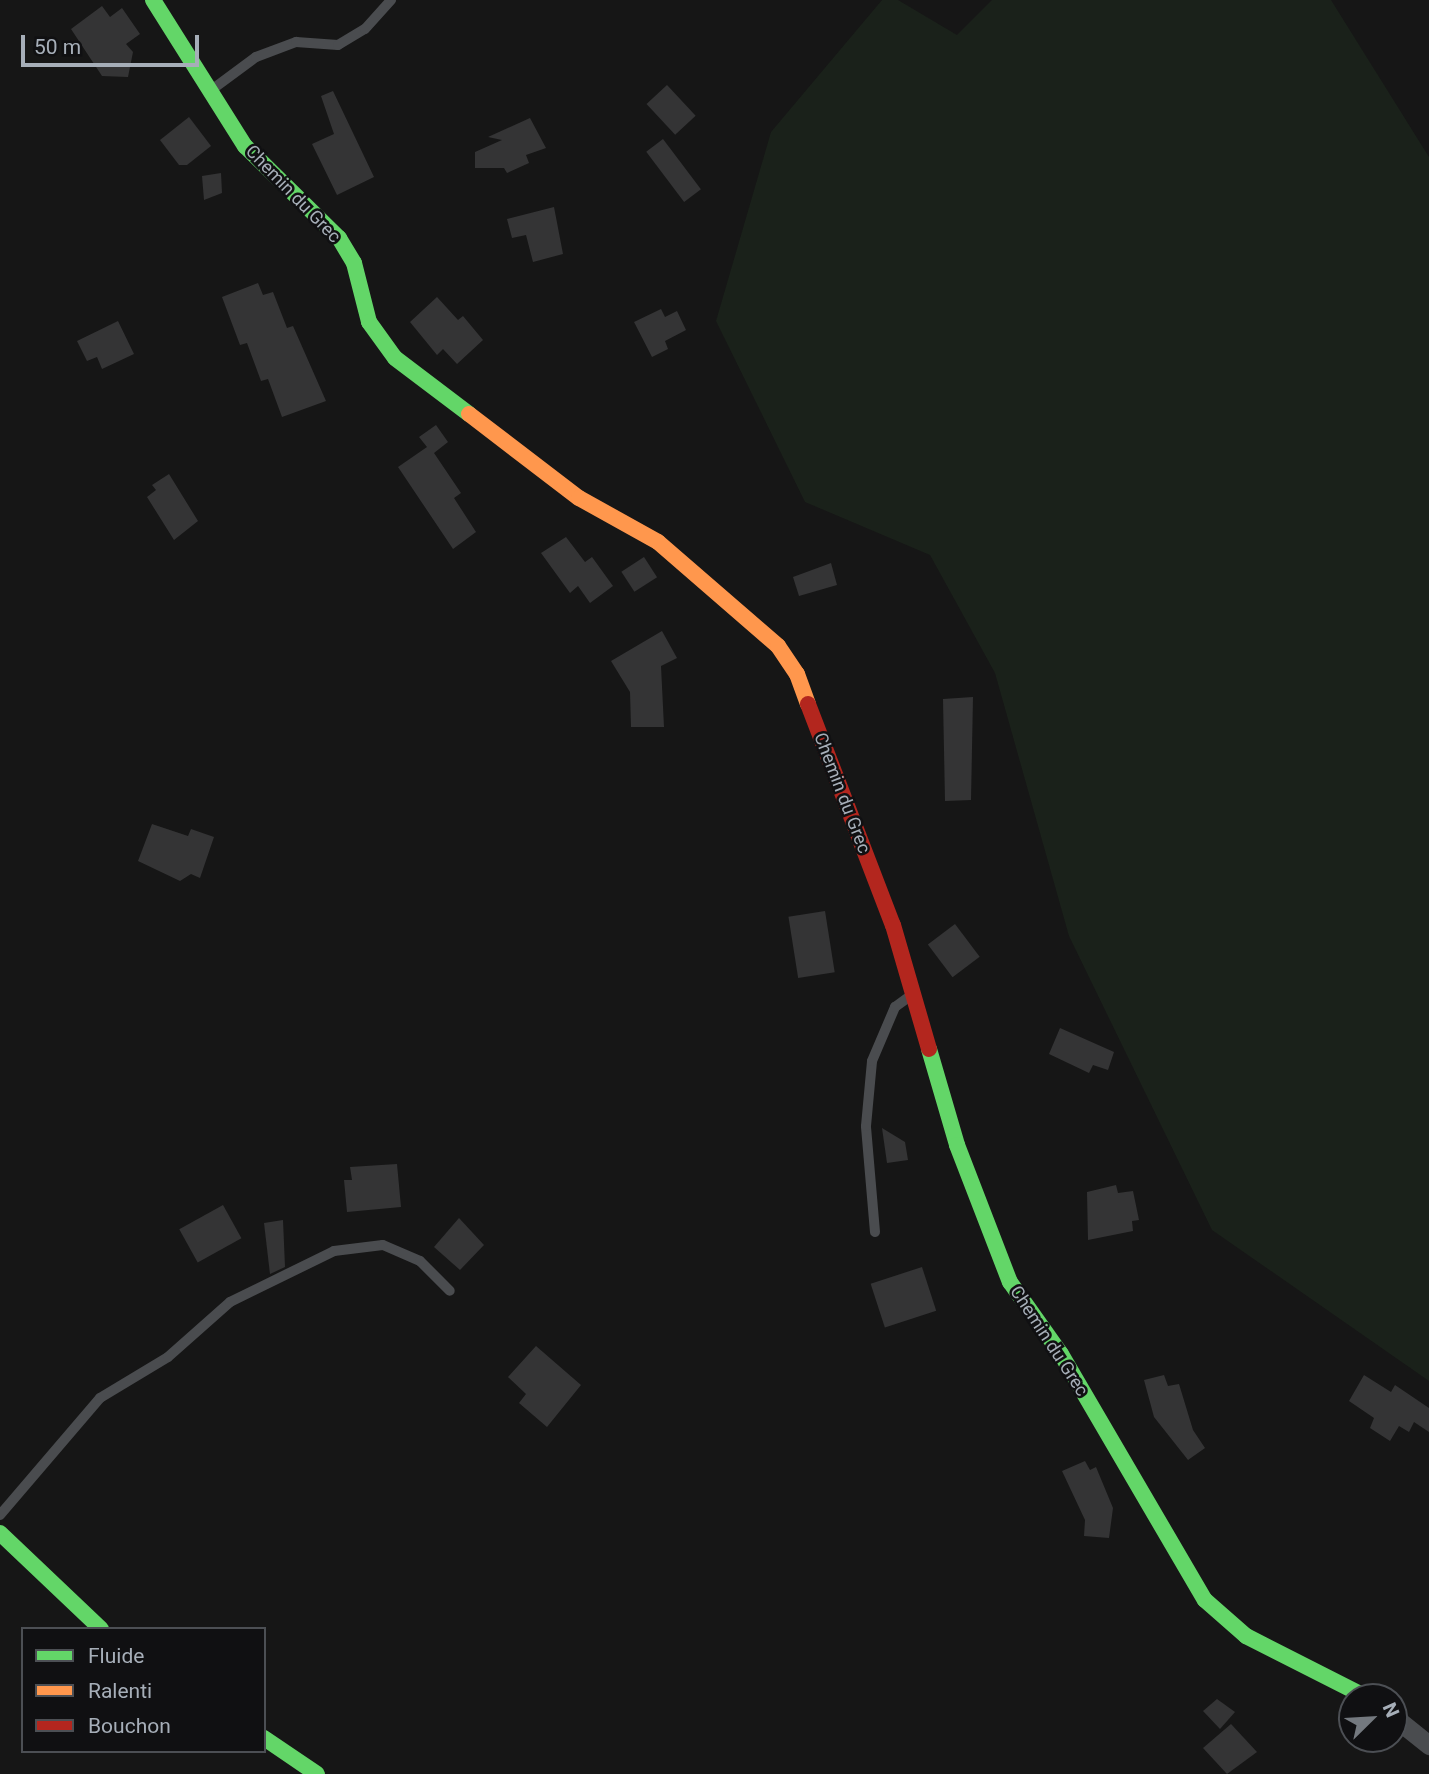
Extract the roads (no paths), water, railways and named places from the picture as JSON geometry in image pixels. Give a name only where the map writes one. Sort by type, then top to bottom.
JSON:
[{"type":"street","name":"Chemin du Grec","points":[[153,0],[245,146],[339,239],[354,263],[369,321],[395,358],[579,498],[658,542],[778,646],[797,674],[893,925],[957,1145],[1010,1282],[1061,1354],[1205,1600],[1246,1636],[1338,1683]]},
{"type":"street","points":[[0,1533],[99,1627]]},
{"type":"street","points":[[1408,1728],[1429,1745]]},
{"type":"street","points":[[266,1739],[317,1774]]},
{"type":"lane","points":[[210,91],[256,57],[296,42],[338,45],[365,29],[391,0]]},
{"type":"lane","points":[[874,1232],[866,1126],[872,1061],[895,1007],[913,994]]},
{"type":"lane","points":[[0,1515],[100,1398],[168,1357],[230,1302],[334,1251],[383,1245],[420,1261],[450,1291]]}]
